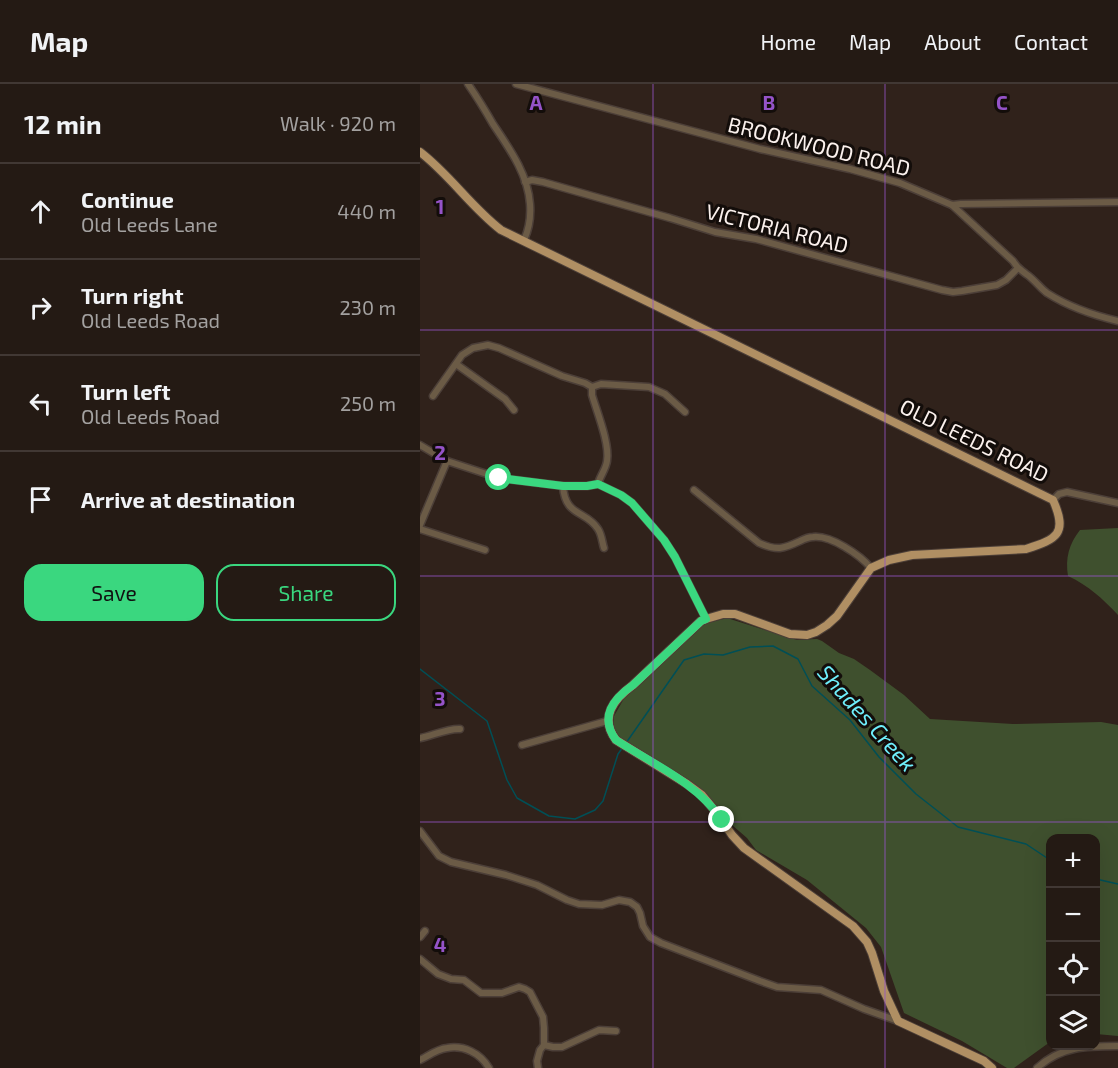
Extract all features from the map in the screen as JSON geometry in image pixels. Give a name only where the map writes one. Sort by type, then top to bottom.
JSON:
[{"type":"main road","name":"OLD LEEDS ROAD","points":[[420,152],[434,162],[501,230],[1053,500],[1060,516],[1058,532],[1054,537],[1026,549],[912,555],[889,560],[871,568]]},
{"type":"main road","points":[[871,568],[837,616],[816,632],[807,635],[790,634],[735,614],[723,614],[701,621],[622,693],[611,708],[607,721],[616,740],[702,795],[744,848],[853,926],[873,953],[885,991],[898,1021],[984,1061],[992,1068]]},
{"type":"street","points":[[468,84],[515,157],[525,182],[530,202],[530,214],[524,240]]},
{"type":"street","name":"BROOKWOOD ROAD","points":[[516,84],[760,149],[850,169],[909,186],[952,205],[1118,202]]},
{"type":"street","name":"VICTORIA ROAD","points":[[525,182],[532,180],[543,182],[715,232],[756,239],[951,291],[997,285],[1006,280],[1017,268]]},
{"type":"street","points":[[952,205],[1013,261],[1017,268],[1026,273],[1046,292],[1071,307],[1118,321]]},
{"type":"street","points":[[433,396],[462,355],[473,348],[488,345],[592,387],[602,384],[649,387],[666,394],[685,412]]},
{"type":"street","points":[[456,364],[505,399],[514,410]]},
{"type":"street","points":[[592,387],[608,452],[607,465],[598,484]]},
{"type":"street","points":[[420,445],[447,461],[499,478],[563,486],[598,484],[621,495],[632,503],[664,540],[706,619]]},
{"type":"street","points":[[447,461],[420,527],[485,550]]},
{"type":"street","points":[[563,486],[564,497],[568,505],[597,527],[604,548]]},
{"type":"street","points":[[694,490],[759,543],[772,549],[786,548],[805,539],[822,537],[834,541],[865,561],[871,568]]},
{"type":"street","points":[[1053,500],[1059,494],[1067,492],[1118,503]]},
{"type":"street","points":[[522,745],[607,721]]},
{"type":"street","points":[[420,738],[455,728],[460,729]]},
{"type":"street","points":[[420,831],[439,856],[451,862],[506,874],[579,904],[592,906],[619,900],[630,902],[637,907],[643,926],[650,937],[661,943],[777,987],[821,990],[898,1021]]},
{"type":"street","points":[[420,959],[438,974],[464,981],[481,993],[502,993],[519,987],[530,992],[543,1017],[544,1045],[537,1061],[538,1068]]},
{"type":"street","points":[[544,1045],[562,1047],[599,1030],[616,1031]]},
{"type":"street","points":[[1037,1068],[1051,1057],[1068,1049],[1118,1046]]},
{"type":"street","points":[[420,1060],[446,1048],[459,1047],[474,1052],[489,1068]]},
{"type":"green space","points":[[1118,528],[1118,615],[1095,593],[1068,576],[1067,563],[1071,546],[1080,530]]},
{"type":"green space","points":[[727,618],[797,640],[822,641],[870,670],[904,695],[930,719],[1013,724],[1101,722],[1118,725],[1118,1036],[1100,1034],[1100,834],[1046,834],[1046,1045],[1014,1068],[1007,1068],[962,1041],[904,1013],[881,947],[866,928],[807,880],[756,850],[723,812],[668,768],[620,738],[614,729],[614,716],[626,695],[704,624]]},
{"type":"waterway","name":"Shades Creek","points":[[626,743],[684,660],[704,654],[723,655],[750,647],[773,646],[798,659],[812,686],[850,720],[879,757],[916,794],[958,827],[1026,844],[1046,857]]},
{"type":"waterway","name":"Shades Creek","points":[[420,669],[487,721],[507,780],[517,798],[549,816],[575,819],[595,810],[603,801],[618,754],[623,747]]},
{"type":"waterway","name":"Shades Creek","points":[[1100,880],[1118,884]]},
{"type":"route","points":[[499,478],[563,486],[598,484],[632,503],[664,540],[706,619],[701,621],[622,693],[611,708],[607,721],[616,740],[702,795],[722,820]]}]
